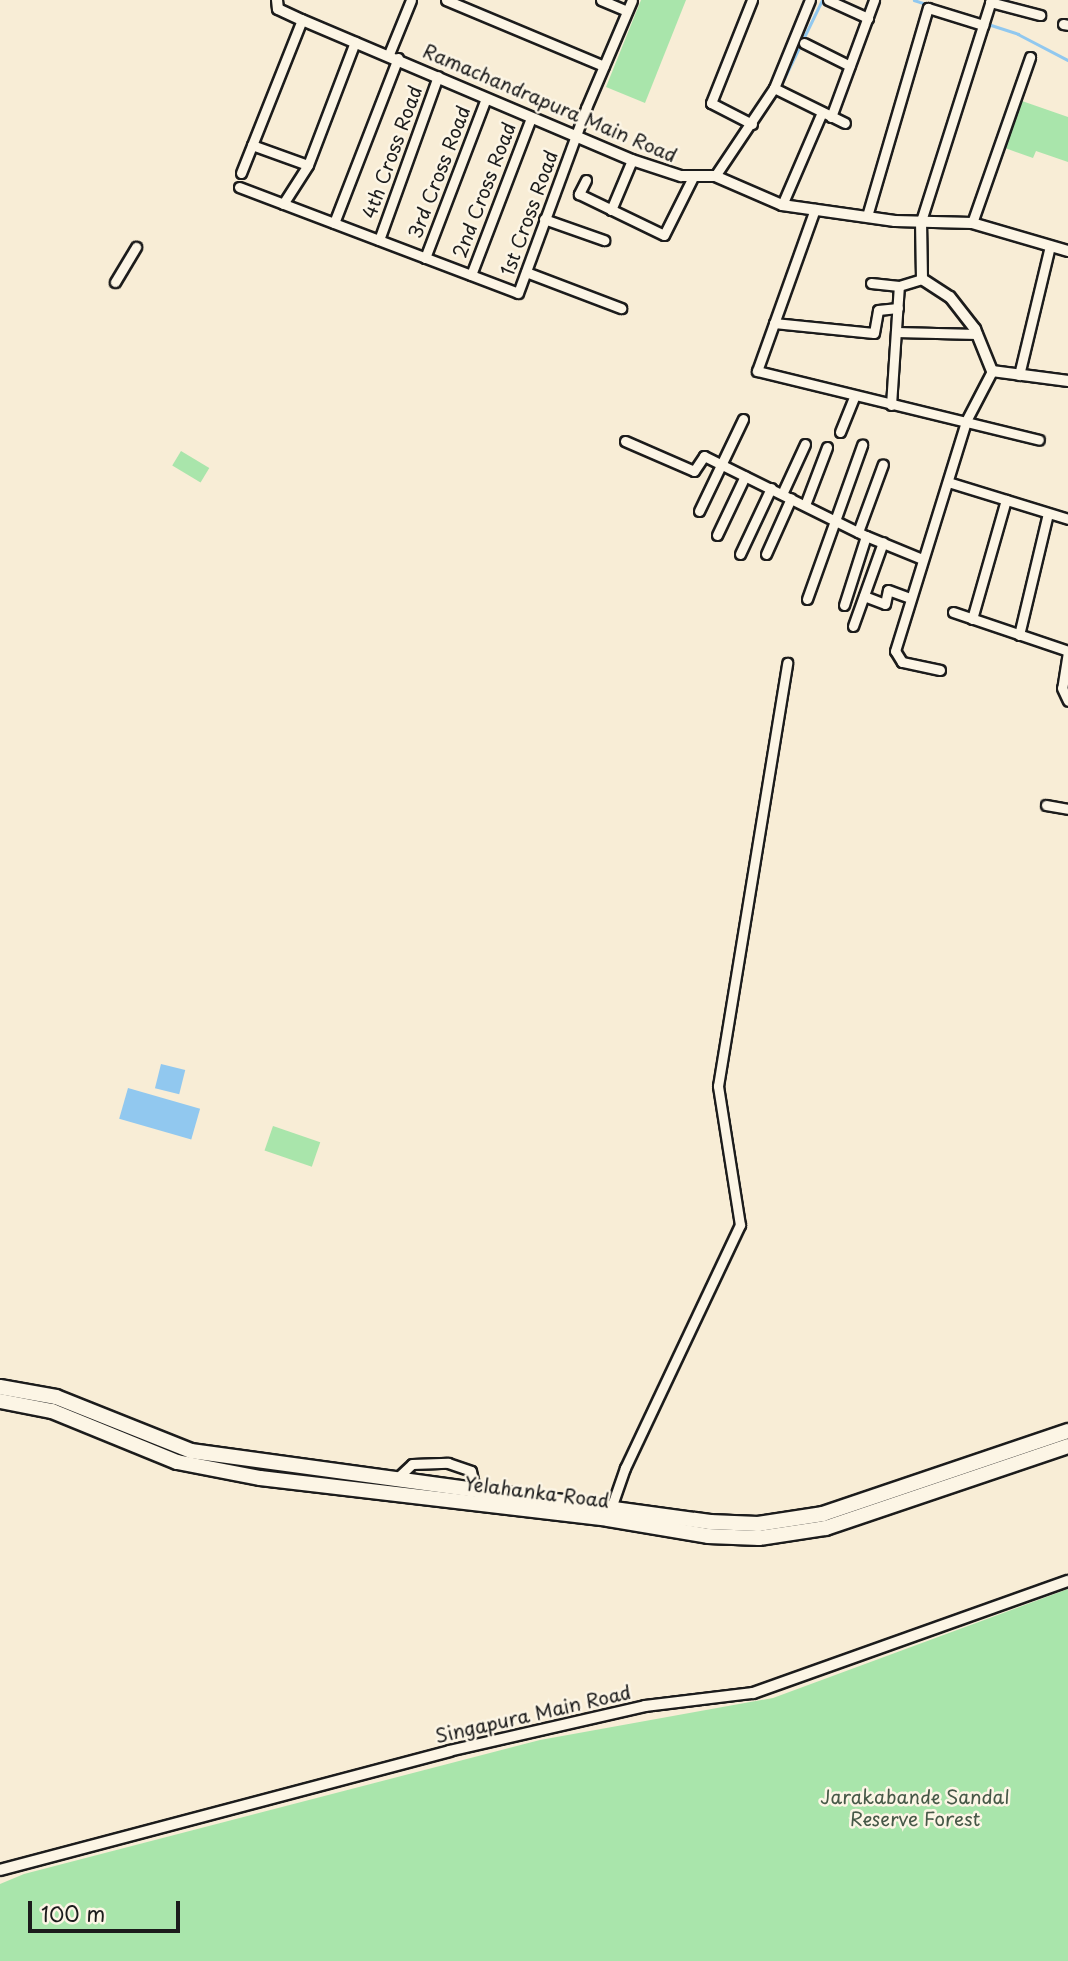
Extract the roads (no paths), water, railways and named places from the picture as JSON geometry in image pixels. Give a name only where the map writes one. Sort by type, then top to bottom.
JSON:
[{"type":"main road","name":"Yelahanka Road","points":[[0,1387],[56,1397],[191,1451],[475,1489],[609,1512],[721,1536],[759,1538],[826,1528],[1068,1446]]},
{"type":"main road","name":"Yelahanka Road","points":[[0,1401],[52,1411],[177,1462],[260,1478],[710,1522],[758,1524],[823,1514],[1068,1432]]},
{"type":"street","name":"Ramachandrapura Main Road","points":[[277,0],[278,9],[302,20],[393,56],[632,160],[681,176],[715,176],[782,205],[867,216],[972,223],[1068,251]]},
{"type":"street","points":[[334,223],[411,0]]},
{"type":"street","points":[[446,0],[604,66]]},
{"type":"street","points":[[601,0],[628,11]]},
{"type":"street","name":"1st Cross Road","points":[[471,275],[518,293],[576,136],[632,0]]},
{"type":"street","points":[[752,0],[711,103],[752,124]]},
{"type":"street","points":[[715,176],[774,88],[810,0]]},
{"type":"street","points":[[828,0],[868,18]]},
{"type":"street","points":[[831,117],[874,0]]},
{"type":"street","points":[[922,279],[921,221],[990,1],[1040,15]]},
{"type":"street","points":[[867,216],[928,8],[983,25]]},
{"type":"street","points":[[241,173],[302,20]]},
{"type":"street","points":[[283,204],[308,165],[355,42]]},
{"type":"street","points":[[804,43],[850,66]]},
{"type":"street","points":[[972,223],[1030,57]]},
{"type":"street","name":"4th Cross Road","points":[[379,240],[438,76]]},
{"type":"street","points":[[774,88],[845,123]]},
{"type":"street","name":"3rd Cross Road","points":[[425,258],[486,98]]},
{"type":"street","points":[[782,205],[822,112]]},
{"type":"street","name":"2nd Cross Road","points":[[471,275],[531,118]]},
{"type":"street","points":[[252,145],[308,165]]},
{"type":"street","points":[[611,209],[632,160]]},
{"type":"street","points":[[586,180],[579,194],[664,235],[694,175]]},
{"type":"street","points":[[240,187],[471,275]]},
{"type":"street","points":[[815,209],[757,371],[854,397],[1039,440]]},
{"type":"street","points":[[544,219],[604,240]]},
{"type":"street","points":[[1019,375],[1051,246]]},
{"type":"street","points":[[115,282],[136,247]]},
{"type":"street","points":[[526,272],[621,308]]},
{"type":"street","points":[[871,284],[899,286],[922,279]]},
{"type":"street","points":[[922,279],[950,298],[977,334],[992,371],[966,421],[895,650],[897,657],[940,670]]},
{"type":"street","points":[[891,405],[899,286]]},
{"type":"street","points":[[774,323],[874,333],[880,309],[898,308]]},
{"type":"street","points":[[896,332],[977,334]]},
{"type":"street","points":[[992,371],[1068,381]]},
{"type":"street","points":[[840,432],[854,397]]},
{"type":"street","points":[[699,511],[744,419]]},
{"type":"street","points":[[625,441],[694,471],[704,456],[862,534],[922,559]]},
{"type":"street","points":[[766,554],[805,444]]},
{"type":"street","points":[[807,599],[862,445]]},
{"type":"street","points":[[805,505],[827,447]]},
{"type":"street","points":[[844,605],[883,464]]},
{"type":"street","points":[[717,535],[746,476]]},
{"type":"street","points":[[948,482],[1068,519]]},
{"type":"street","points":[[740,554],[771,488]]},
{"type":"street","points":[[972,619],[1006,500]]},
{"type":"street","points":[[1019,635],[1048,513]]},
{"type":"street","points":[[853,626],[883,542]]},
{"type":"street","points":[[864,596],[885,604],[888,590],[910,598]]},
{"type":"street","points":[[953,612],[1068,652],[1062,688],[1068,701]]},
{"type":"street","points":[[609,1512],[740,1225],[718,1086],[787,663]]},
{"type":"street","points":[[1046,805],[1068,809]]},
{"type":"street","points":[[395,1479],[412,1464],[448,1463],[471,1471],[475,1489]]},
{"type":"street","name":"Singapura Main Road","points":[[0,1870],[449,1751],[645,1706],[753,1693],[1068,1581]]},
{"type":"water","points":[[161,1064],[185,1070],[179,1094],[155,1088]]},
{"type":"water","points":[[128,1088],[200,1109],[191,1139],[119,1119]]},
{"type":"waterway","points":[[780,87],[822,0]]},
{"type":"waterway","points":[[914,0],[929,5]]},
{"type":"waterway","points":[[985,23],[1018,34],[1068,60]]},
{"type":"waterway","points":[[755,125],[772,98]]},
{"type":"park label","name":"Jarakabande Sandal Reserve Forest","points":[[915,1808]]}]
